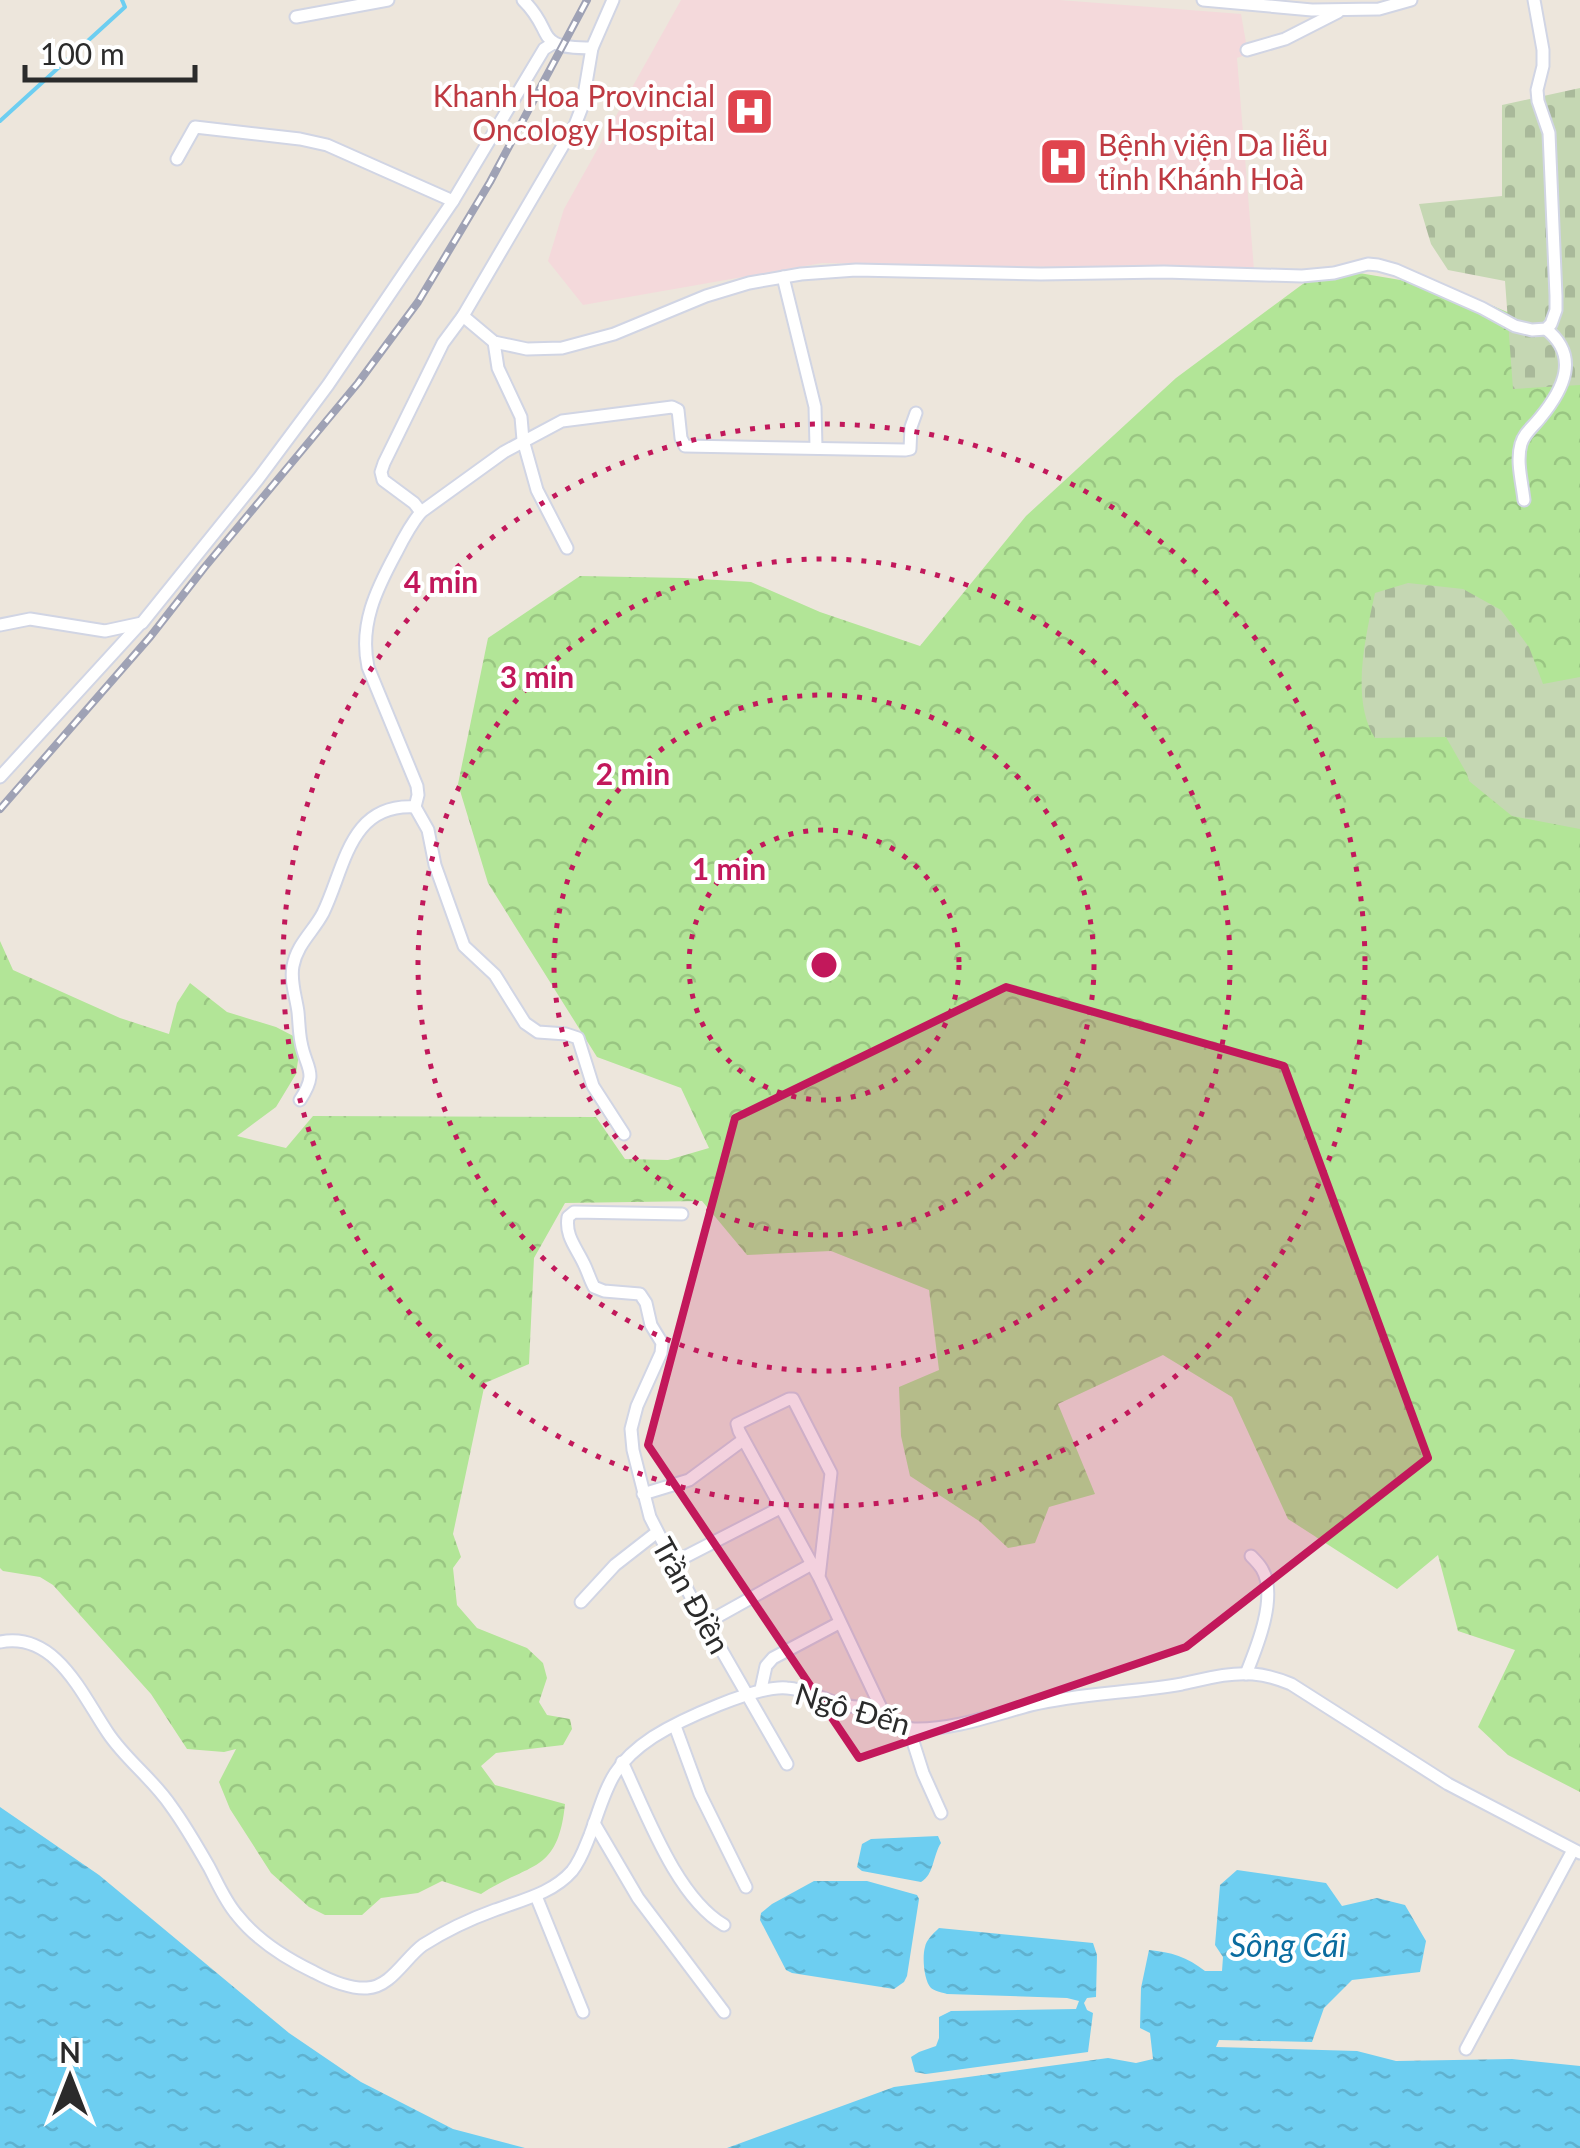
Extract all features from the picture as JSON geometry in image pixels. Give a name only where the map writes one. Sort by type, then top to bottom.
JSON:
[{"type":"street","points":[[296,17],[388,0]]},
{"type":"street","points":[[523,0],[552,44],[592,48]]},
{"type":"street","points":[[420,512],[414,502],[383,480],[381,472],[443,344],[464,316],[575,126],[592,48],[613,0]]},
{"type":"street","points":[[1203,0],[1312,10],[1379,9],[1411,0]]},
{"type":"street","points":[[1534,0],[1543,50],[1544,66],[1537,90],[1548,133],[1556,296],[1554,318],[1546,329]]},
{"type":"street","points":[[1247,50],[1285,39],[1341,10]]},
{"type":"street","points":[[0,777],[142,623],[308,414],[453,200],[544,49],[552,44]]},
{"type":"street","points":[[177,159],[195,127],[300,139],[327,145],[453,200]]},
{"type":"street","points":[[464,316],[494,342],[527,349],[562,348],[590,342],[706,296],[782,277],[856,270],[1302,276],[1368,264],[1396,270],[1514,326],[1546,329],[1560,340],[1567,374],[1558,394],[1522,440],[1524,500]]},
{"type":"street","points":[[782,277],[814,406],[816,447]]},
{"type":"street","points":[[494,342],[498,368],[522,417],[523,440],[537,490],[568,548]]},
{"type":"street","points":[[624,1134],[593,1086],[578,1038],[538,1032],[525,1024],[495,975],[464,946],[435,865],[428,830],[415,807],[417,786],[368,667],[364,649],[368,612],[378,586],[420,512],[523,440],[573,418],[672,407],[678,410],[685,446],[908,450],[916,413]]},
{"type":"street","points":[[0,626],[30,619],[105,631],[142,623]]},
{"type":"street","points":[[300,1100],[310,1081],[310,1071],[292,979],[298,949],[324,911],[349,846],[358,833],[388,808],[415,807]]},
{"type":"street","name":"Trần Điền","points":[[682,1214],[574,1212],[568,1216],[566,1226],[594,1288],[640,1294],[646,1302],[651,1325],[662,1343],[636,1406],[631,1429],[643,1494],[656,1532],[787,1764]]},
{"type":"street","points":[[820,1577],[831,1473],[793,1400],[775,1404],[737,1424],[820,1577],[883,1712]]},
{"type":"street","points":[[643,1494],[689,1480],[743,1440]]},
{"type":"street","points":[[673,1562],[780,1508]]},
{"type":"street","points":[[582,1602],[614,1565],[656,1532]]},
{"type":"street","points":[[1246,1674],[1264,1622],[1267,1585],[1264,1571],[1251,1556]]},
{"type":"street","points":[[706,1623],[812,1564]]},
{"type":"street","points":[[761,1689],[766,1666],[773,1658],[839,1622]]},
{"type":"street","name":"Ngô Đến","points":[[0,1642],[30,1643],[58,1660],[110,1736],[173,1808],[238,1916],[251,1930],[319,1975],[356,1987],[371,1988],[391,1977],[423,1946],[494,1911],[536,1896],[565,1878],[576,1867],[608,1782],[622,1762],[675,1726],[745,1694],[772,1687],[798,1689],[843,1705],[883,1712],[908,1729],[959,1723],[1056,1700],[1246,1674],[1275,1678],[1292,1684],[1448,1784],[1576,1851]]},
{"type":"street","points":[[675,1726],[700,1794],[746,1887]]},
{"type":"street","points":[[908,1729],[941,1812]]},
{"type":"street","points":[[622,1762],[673,1867],[708,1916],[724,1925]]},
{"type":"street","points":[[594,1823],[638,1898],[724,2012]]},
{"type":"street","points":[[1466,2048],[1576,1851]]},
{"type":"street","points":[[536,1896],[583,2012]]},
{"type":"highlighted area","points":[[1006,987],[1284,1066],[1428,1458],[1186,1647],[859,1758],[648,1445],[735,1118]]},
{"type":"shaded area","points":[[681,0],[1059,0],[1241,14],[1248,54],[1237,58],[1254,270],[822,263],[583,305],[548,261],[564,209]]},
{"type":"green space","points":[[1580,88],[1580,385],[1513,389],[1505,281],[1448,270],[1431,244],[1419,204],[1502,196],[1502,105]]},
{"type":"green space","points":[[1330,268],[1453,289],[1580,343],[1580,1792],[1508,1755],[1478,1727],[1515,1650],[1458,1631],[1438,1555],[1397,1589],[1288,1519],[1232,1397],[1163,1355],[1058,1404],[1095,1494],[1049,1507],[1035,1543],[1008,1548],[979,1521],[910,1476],[901,1436],[899,1387],[939,1370],[929,1290],[831,1251],[747,1255],[702,1201],[565,1203],[534,1258],[529,1364],[485,1383],[453,1534],[461,1557],[453,1568],[457,1605],[477,1628],[527,1648],[543,1663],[547,1678],[539,1702],[547,1715],[570,1719],[572,1729],[563,1745],[496,1753],[481,1766],[495,1785],[565,1804],[556,1843],[539,1863],[481,1894],[442,1881],[418,1893],[381,1898],[362,1915],[325,1915],[309,1907],[271,1873],[230,1809],[219,1782],[236,1749],[187,1749],[151,1694],[53,1585],[40,1577],[0,1568],[0,941],[13,970],[120,1018],[169,1034],[177,1003],[190,983],[227,1012],[276,1027],[301,1040],[296,1074],[276,1107],[237,1136],[286,1148],[313,1116],[596,1117],[625,1159],[668,1160],[709,1148],[681,1088],[597,1057],[488,883],[458,784],[488,638],[580,576],[751,582],[820,612],[920,646],[1026,516],[1176,378],[1315,275]]},
{"type":"green space","points":[[1408,583],[1463,589],[1501,610],[1529,647],[1543,684],[1580,677],[1580,829],[1512,816],[1469,781],[1446,737],[1375,738],[1367,722],[1362,686],[1371,610],[1375,593]]},
{"type":"water","points":[[0,1807],[99,1875],[289,2033],[361,2082],[453,2129],[525,2148],[0,2148]]},
{"type":"water","points":[[938,1836],[941,1843],[928,1875],[921,1882],[857,1867],[862,1844],[871,1839]]},
{"type":"water","name":"Sông Cái","points":[[1237,1870],[1326,1883],[1342,1906],[1377,1898],[1405,1905],[1426,1941],[1420,1972],[1352,1980],[1324,2008],[1312,2042],[1219,2040],[1216,2047],[1357,2051],[1396,2061],[1512,2059],[1580,2066],[1580,2148],[727,2148],[894,2087],[1108,2058],[1136,2063],[1153,2059],[1150,2033],[1140,2028],[1141,1988],[1149,1950],[1178,1956],[1205,1971],[1222,1971],[1223,1957],[1215,1945],[1220,1885]]},
{"type":"water","points":[[814,1881],[867,1881],[917,1895],[904,1982],[894,1989],[786,1970],[760,1920],[761,1913]]},
{"type":"water","points":[[939,1928],[1093,1943],[1097,1955],[1096,1997],[1087,1998],[1084,2003],[1093,2013],[1088,2052],[926,2074],[915,2072],[911,2057],[936,2046],[939,2017],[951,2011],[1076,2009],[1079,2001],[947,1994],[932,1989],[925,1975],[924,1951]]},
{"type":"waterway","points":[[0,121],[125,7],[122,0]]},
{"type":"railway","points":[[0,809],[150,637],[358,383],[418,302],[490,182],[587,0]]},
{"type":"place","name":"Khanh Hoa Provincial Oncology Hospital","points":[[750,112]]},
{"type":"place","name":"Bệnh viện Da liễu tỉnh Khánh Hoà","points":[[1063,161]]}]
